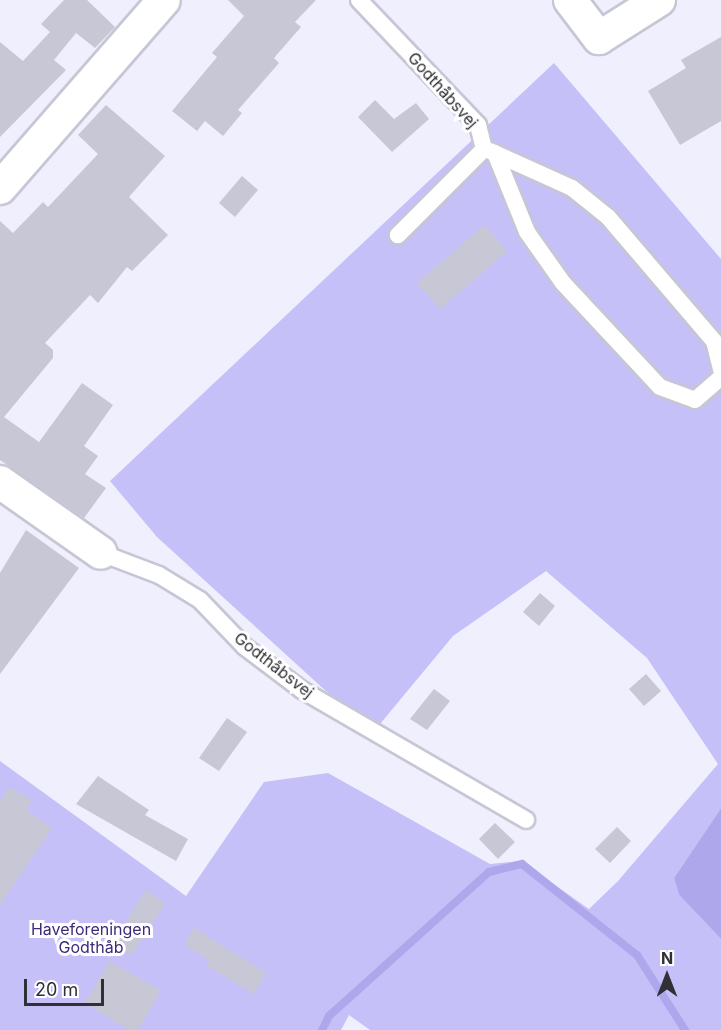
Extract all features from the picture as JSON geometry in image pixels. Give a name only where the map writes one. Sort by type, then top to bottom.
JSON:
[{"type":"street","points":[[0,188],[164,0]]},
{"type":"street","points":[[570,0],[599,38],[659,0]]},
{"type":"street","name":"Godthåbsvej","points":[[0,482],[101,553]]},
{"type":"lane","name":"Godthåbsvej","points":[[359,0],[478,125],[490,151],[398,235]]},
{"type":"lane","points":[[490,151],[572,188],[608,218],[714,341],[721,370]]},
{"type":"lane","points":[[490,151],[527,231],[557,274],[660,387],[695,400],[721,377]]},
{"type":"lane","name":"Godthåbsvej","points":[[101,553],[159,575],[200,600],[245,647],[302,690],[526,820]]},
{"type":"green space","name":"Haveforeningen Godthåb","points":[[554,63],[721,259],[721,808],[674,878],[679,895],[721,939],[721,1030],[370,1030],[349,1015],[341,1030],[0,1030],[0,761],[186,896],[264,782],[328,773],[490,864],[521,861],[589,909],[618,881],[718,764],[647,658],[546,571],[453,636],[380,724],[361,716],[327,692],[157,537],[110,481]]},
{"type":"shaded area","points":[[721,808],[721,939],[679,895],[674,878]]},
{"type":"building","points":[[64,0],[87,0],[115,27],[95,48],[76,33],[54,60],[66,70],[0,137],[0,42],[23,61],[50,32],[41,24]]},
{"type":"building","points":[[228,0],[316,0],[295,22],[301,27],[274,58],[279,63],[238,110],[242,113],[223,136],[205,121],[197,131],[172,111],[217,57],[212,53],[244,16]]},
{"type":"building","points":[[721,37],[721,121],[680,145],[648,91],[686,68],[681,60]]},
{"type":"building","points":[[375,100],[394,119],[416,103],[429,119],[392,152],[358,117]]},
{"type":"building","points":[[106,105],[165,156],[129,197],[168,235],[132,271],[127,267],[98,303],[90,295],[45,343],[53,350],[53,358],[4,417],[39,442],[82,383],[113,405],[84,446],[98,456],[85,474],[106,488],[84,518],[0,460],[0,221],[13,233],[43,202],[48,207],[98,154],[78,135]]},
{"type":"building","points":[[242,176],[258,190],[235,217],[219,203]]},
{"type":"building","points":[[484,225],[507,251],[440,309],[417,283]]},
{"type":"building","points":[[26,530],[79,568],[0,674],[0,573]]},
{"type":"building","points":[[540,593],[555,606],[539,626],[523,612]]},
{"type":"building","points":[[646,674],[661,691],[644,706],[629,689]]},
{"type":"building","points":[[434,689],[450,701],[427,730],[410,719]]},
{"type":"building","points":[[227,718],[247,732],[219,771],[199,758]]},
{"type":"building","points":[[98,776],[149,810],[145,815],[188,839],[176,861],[76,804]]},
{"type":"building","points":[[9,787],[32,800],[26,810],[52,828],[0,905],[0,801]]},
{"type":"building","points":[[495,823],[515,842],[498,859],[479,839]]},
{"type":"building","points":[[617,827],[631,841],[610,863],[595,849]]},
{"type":"building","points":[[146,890],[165,903],[132,955],[112,943]]},
{"type":"building","points":[[194,928],[266,973],[254,994],[206,965],[209,960],[184,945]]},
{"type":"building","points":[[109,961],[161,990],[138,1030],[129,1030],[85,1003]]},
{"type":"waterway","points":[[322,1030],[329,1016],[489,872],[522,864],[637,955],[685,1030]]}]
